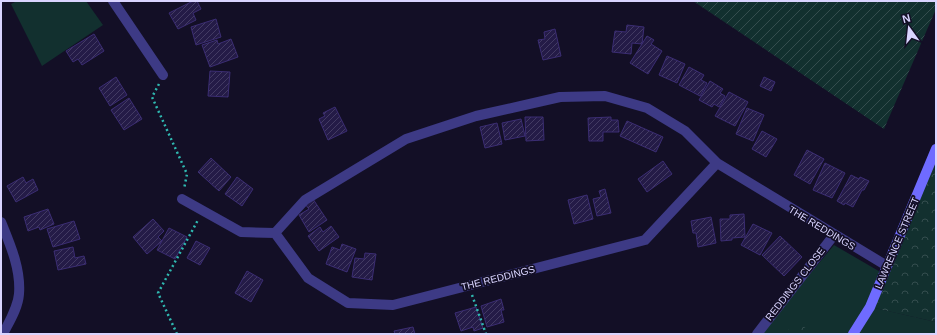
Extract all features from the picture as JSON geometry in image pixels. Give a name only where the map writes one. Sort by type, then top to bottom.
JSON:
[{"type":"street","points":[[113,1],[163,75]]},
{"type":"street","name":"THE REDDINGS","points":[[718,163],[645,240],[393,305],[348,303],[308,278],[275,233],[305,200],[406,139],[476,116],[560,97],[605,96],[648,108],[685,131],[718,163],[887,266]]},
{"type":"street","name":"LAWRENCE STREET","points":[[853,334],[870,307],[936,149]]},
{"type":"street","points":[[182,199],[241,232],[275,233]]},
{"type":"street","points":[[1,222],[10,244],[19,277],[19,295],[15,310],[3,334]]},
{"type":"street","name":"REDDINGS CLOSE","points":[[757,334],[834,235]]},
{"type":"path","points":[[163,75],[152,98],[187,174],[182,199]]},
{"type":"path","points":[[177,334],[158,293],[203,211]]},
{"type":"path","points":[[469,285],[486,334]]},
{"type":"green space","points":[[17,1],[86,1],[103,25],[42,66],[11,4]]},
{"type":"green space","points":[[693,1],[936,1],[936,9],[884,129]]},
{"type":"green space","points":[[936,149],[936,322],[870,307]]},
{"type":"green space","points":[[834,245],[889,277],[871,307],[936,322],[936,334],[760,334]]},
{"type":"green space","points":[[799,321],[811,334],[783,334]]},
{"type":"building","points":[[193,1],[197,1],[201,9],[193,13],[196,20],[178,29],[169,13]]},
{"type":"building","points":[[216,19],[221,37],[196,45],[191,27]]},
{"type":"building","points":[[627,25],[644,27],[642,44],[632,43],[631,54],[612,52],[615,31],[626,32]]},
{"type":"building","points":[[555,29],[561,56],[543,60],[538,40],[545,39],[544,32]]},
{"type":"building","points":[[94,34],[104,51],[82,65],[78,59],[73,62],[66,51]]},
{"type":"building","points":[[647,36],[654,40],[651,44],[662,51],[648,74],[630,63]]},
{"type":"building","points":[[231,39],[238,57],[210,67],[202,45],[217,40],[218,44]]},
{"type":"building","points":[[667,56],[685,64],[677,83],[659,75]]},
{"type":"building","points":[[689,67],[704,75],[701,80],[707,83],[700,96],[679,85]]},
{"type":"building","points":[[210,71],[230,72],[228,97],[208,96]]},
{"type":"building","points":[[116,77],[127,95],[110,106],[99,88]]},
{"type":"building","points":[[764,77],[775,82],[771,91],[760,86]]},
{"type":"building","points":[[710,81],[723,89],[720,93],[725,96],[719,107],[714,104],[712,107],[699,100]]},
{"type":"building","points":[[729,92],[748,102],[735,126],[715,116]]},
{"type":"building","points":[[129,98],[142,119],[124,130],[111,110]]},
{"type":"building","points":[[335,107],[347,131],[328,140],[319,119],[325,116],[323,113]]},
{"type":"building","points":[[747,108],[764,115],[753,141],[736,134]]},
{"type":"building","points":[[525,117],[543,117],[544,140],[526,141]]},
{"type":"building","points":[[611,117],[611,120],[618,120],[619,132],[603,132],[603,141],[589,141],[588,118]]},
{"type":"building","points":[[521,119],[525,136],[505,140],[502,123]]},
{"type":"building","points":[[627,121],[663,137],[656,152],[620,136]]},
{"type":"building","points":[[497,123],[502,144],[485,148],[480,127]]},
{"type":"building","points":[[762,131],[777,139],[766,157],[752,149]]},
{"type":"building","points":[[807,150],[824,159],[810,184],[794,175]]},
{"type":"building","points":[[211,158],[231,177],[219,191],[198,172]]},
{"type":"building","points":[[663,161],[672,174],[647,192],[638,179]]},
{"type":"building","points":[[825,163],[845,173],[832,198],[813,190]]},
{"type":"building","points":[[851,175],[859,179],[860,177],[869,181],[864,190],[862,190],[853,207],[845,203],[844,205],[837,201]]},
{"type":"building","points":[[23,177],[26,183],[33,179],[38,190],[16,202],[7,186]]},
{"type":"building","points":[[237,177],[253,189],[242,206],[225,194]]},
{"type":"building","points":[[605,189],[611,213],[597,216],[593,199],[601,197],[599,191]]},
{"type":"building","points":[[587,195],[593,219],[574,224],[568,200]]},
{"type":"building","points":[[313,199],[327,220],[309,232],[299,215],[309,209],[305,204]]},
{"type":"building","points":[[48,209],[54,224],[40,230],[39,227],[28,231],[24,217]]},
{"type":"building","points":[[744,214],[745,237],[721,241],[720,219],[730,219],[730,215]]},
{"type":"building","points":[[711,217],[716,243],[698,247],[696,233],[693,233],[691,221]]},
{"type":"building","points":[[153,219],[164,231],[158,237],[162,241],[147,254],[133,237]]},
{"type":"building","points":[[74,221],[80,239],[53,247],[47,229]]},
{"type":"building","points":[[753,224],[772,233],[760,255],[741,245]]},
{"type":"building","points":[[331,226],[339,237],[319,251],[308,236],[320,227],[323,232]]},
{"type":"building","points":[[169,228],[187,237],[175,259],[157,250]]},
{"type":"building","points":[[780,236],[802,257],[784,276],[762,255]]},
{"type":"building","points":[[196,241],[210,248],[200,265],[187,258]]},
{"type":"building","points":[[342,244],[356,249],[347,272],[326,264],[332,247],[340,250]]},
{"type":"building","points":[[73,247],[75,258],[84,256],[86,264],[58,270],[54,251]]},
{"type":"building","points":[[365,253],[376,254],[372,280],[352,277],[355,258],[364,259]]},
{"type":"building","points":[[247,271],[263,280],[251,302],[235,293]]},
{"type":"building","points":[[501,299],[504,310],[501,310],[504,322],[487,327],[481,306]]},
{"type":"building","points":[[476,307],[483,328],[474,331],[473,327],[461,331],[455,313]]},
{"type":"building","points":[[413,327],[415,334],[395,334],[394,331]]}]
